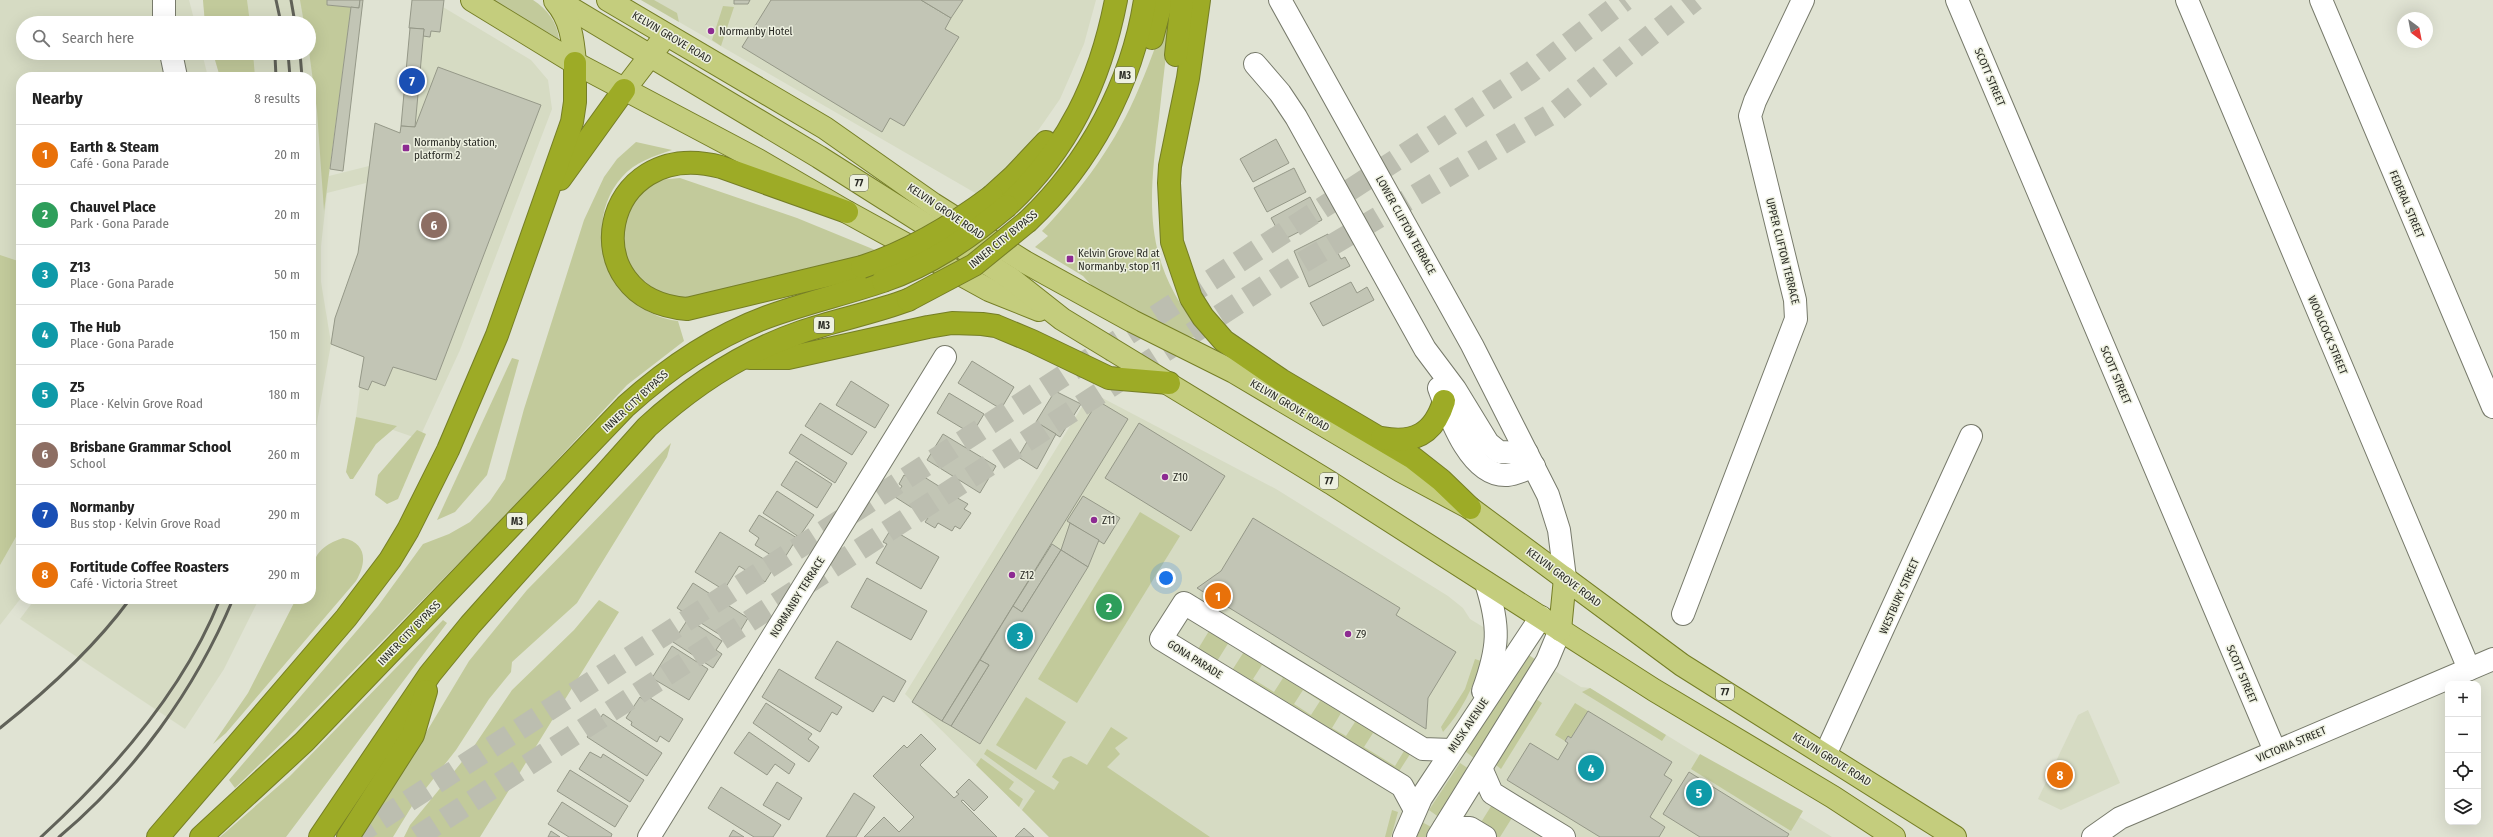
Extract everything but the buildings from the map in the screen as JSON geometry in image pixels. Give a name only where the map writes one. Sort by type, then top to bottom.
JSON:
[{"type":"highway","name":"INNER CITY BYPASS","points":[[201,837],[304,742],[626,406],[655,380],[683,360],[745,327],[795,308],[883,282],[939,257],[984,226],[1000,201],[1028,186],[1068,133],[1098,72],[1116,0]]},
{"type":"highway","name":"INNER CITY BYPASS","points":[[320,837],[430,674],[470,625],[647,427],[696,387],[743,358],[801,332],[908,300],[974,265],[1028,221],[1065,182],[1098,132],[1114,104],[1135,44],[1145,0]]},
{"type":"highway","points":[[1098,132],[1120,112],[1133,87],[1146,58],[1162,0]]},
{"type":"highway","points":[[1170,166],[1164,143],[1180,28],[1182,0]]},
{"type":"highway","points":[[1199,0],[1188,78],[1170,166],[1169,219],[1172,242],[1192,298],[1211,327],[1224,341],[1281,380],[1382,438],[1427,468],[1470,508]]},
{"type":"highway","points":[[158,837],[346,618],[381,572],[408,530],[427,495],[479,380],[497,336],[545,202],[572,122],[575,102],[575,63]]},
{"type":"highway","points":[[545,202],[624,90]]},
{"type":"highway","points":[[847,212],[721,167],[707,163],[680,162],[669,164],[644,177],[624,197],[614,224],[614,252],[625,278],[646,298],[665,306],[687,309],[862,267],[930,237],[962,218],[1000,201]]},
{"type":"highway","points":[[743,358],[788,358],[928,327],[952,324],[982,324],[996,326],[1026,338],[1109,378],[1169,383]]},
{"type":"highway","points":[[1382,438],[1406,440],[1422,434],[1435,421],[1444,401]]},
{"type":"highway","points":[[348,837],[413,735],[430,674]]},
{"type":"main road","name":"KELVIN GROVE ROAD","points":[[472,0],[575,63],[765,163],[847,212],[989,290],[1062,319]]},
{"type":"main road","points":[[554,0],[567,18],[571,28],[575,63]]},
{"type":"main road","name":"KELVIN GROVE ROAD","points":[[557,0],[819,158],[1003,274],[1062,319],[1331,483],[1654,690],[1833,797],[1894,837]]},
{"type":"main road","name":"KELVIN GROVE ROAD","points":[[608,0],[825,128],[934,204],[1012,254],[1132,320],[1234,372],[1401,471],[1470,508],[1682,665],[1955,837]]},
{"type":"main road","points":[[624,90],[666,34]]},
{"type":"main road","points":[[1541,617],[1565,578]]},
{"type":"main road","points":[[1560,630],[1565,578]]},
{"type":"street","points":[[164,0],[164,16]]},
{"type":"street","name":"LOWER CLIFTON TERRACE","points":[[1280,0],[1472,344],[1551,502],[1557,523],[1565,578]]},
{"type":"street","name":"UPPER CLIFTON TERRACE","points":[[1683,614],[1796,319],[1795,300],[1750,116],[1755,101],[1803,0]]},
{"type":"street","name":"SCOTT STREET","points":[[1957,0],[2274,751]]},
{"type":"street","name":"WOOLCOCK STREET","points":[[2187,0],[2469,669]]},
{"type":"street","name":"FEDERAL STREET","points":[[2321,0],[2493,407]]},
{"type":"street","points":[[172,60],[175,72]]},
{"type":"street","points":[[1255,64],[1280,93],[1296,116],[1425,349],[1451,383],[1490,446],[1503,453],[1530,460]]},
{"type":"street","points":[[1425,349],[1444,401],[1463,444],[1478,462],[1504,475],[1530,460]]},
{"type":"street","name":"NORMANBY TERRACE","points":[[649,837],[945,357]]},
{"type":"street","name":"WESTBURY STREET","points":[[1825,755],[1971,436]]},
{"type":"street","points":[[1472,718],[1489,671],[1496,638],[1495,612],[1486,583]]},
{"type":"street","name":"GONA PARADE","points":[[1415,810],[1402,786],[1161,639],[1184,603],[1423,749],[1451,750]]},
{"type":"street","name":"MUSK AVENUE","points":[[1404,837],[1415,810],[1451,750],[1541,617]]},
{"type":"street","points":[[1441,832],[1551,654],[1560,630]]},
{"type":"street","name":"VICTORIA STREET","points":[[2092,837],[2120,818],[2274,751],[2493,659]]},
{"type":"street","points":[[1481,768],[1492,793],[1564,837]]},
{"type":"street","points":[[1441,832],[1470,828],[1485,837]]},
{"type":"shaded area","points":[[0,0],[189,0],[193,16],[16,16],[16,60],[204,60],[207,72],[16,72],[16,604],[0,625]]},
{"type":"shaded area","points":[[203,0],[327,0],[327,5],[351,7],[329,176],[369,166],[375,123],[400,133],[409,127],[415,127],[423,36],[430,37],[431,31],[440,31],[443,7],[531,60],[548,80],[552,109],[460,350],[419,439],[356,417],[364,357],[331,344],[316,428],[316,72],[219,72],[215,60],[316,60],[316,16],[204,16]],"holes":[[[366,183],[358,253],[335,318],[331,343],[321,282],[321,246],[327,193]]]},
{"type":"shaded area","points":[[641,0],[1096,0],[1084,44],[1060,99],[1026,148],[1006,170],[977,194]]},
{"type":"shaded area","points":[[1091,392],[1276,489],[1448,596],[1463,608],[1470,619],[1581,687],[1590,688],[1832,837],[1049,837],[905,694]]},
{"type":"shaded area","points":[[31,604],[256,604],[224,669],[185,729],[20,619]]},
{"type":"shaded area","points":[[2088,710],[2120,783],[2061,810],[2038,799],[2078,715]]},
{"type":"green space","points":[[203,0],[247,0],[249,16],[204,16]]},
{"type":"green space","points":[[300,0],[327,0],[327,5],[351,7],[324,211],[316,104],[316,72],[312,72],[310,60],[316,60],[316,16],[303,16]]},
{"type":"green space","points":[[491,0],[533,0],[547,12],[554,22],[559,39]]},
{"type":"green space","points":[[641,0],[654,0],[677,13],[679,22]]},
{"type":"green space","points":[[1173,0],[1155,149],[1152,206],[1154,232],[1160,258],[1169,283],[1184,309],[1204,335],[1201,339],[1178,334],[1101,296],[1083,276],[1035,247],[1048,236],[1042,231],[1085,181],[1120,128],[1144,77]]},
{"type":"green space","points":[[723,6],[734,7],[721,46],[712,40]]},
{"type":"green space","points":[[215,60],[254,60],[255,72],[219,72]]},
{"type":"green space","points":[[636,142],[672,150],[639,163],[622,177],[609,198],[603,220],[603,243],[609,266],[620,286],[636,303],[655,315],[678,321],[684,341],[627,385],[504,517],[288,737],[235,788],[229,780],[378,606],[423,544],[449,534],[470,522],[490,501],[505,479],[524,409],[584,220],[604,177],[617,159]]},
{"type":"green space","points":[[680,178],[797,218],[880,252],[687,299],[662,295],[633,272],[623,250],[623,225],[639,193],[659,180]]},
{"type":"green space","points":[[0,255],[16,260],[16,537],[0,565]]},
{"type":"green space","points":[[512,358],[519,360],[487,475],[455,512],[437,520]]},
{"type":"green space","points":[[356,417],[397,426],[376,444],[353,479],[350,479],[346,472]]},
{"type":"green space","points":[[417,430],[426,434],[398,499],[387,504],[375,495],[378,475]]},
{"type":"green space","points":[[671,443],[667,457],[577,603],[512,662],[511,672],[489,699],[456,750],[412,806],[393,837],[364,837],[367,819],[427,731],[469,661],[527,590]]},
{"type":"green space","points":[[1140,512],[1180,536],[1077,703],[1038,679]]},
{"type":"green space","points":[[343,538],[357,544],[361,549],[363,554],[362,567],[356,581],[226,733],[213,744],[248,693],[293,604],[316,604],[316,558],[324,548]]},
{"type":"green space","points":[[599,600],[619,612],[480,837],[404,837],[410,825],[470,752],[512,690],[574,630]]},
{"type":"green space","points":[[443,620],[447,623],[286,837],[220,837],[290,776]]},
{"type":"green space","points":[[1212,626],[1229,642],[1214,666],[1195,654]]},
{"type":"green space","points":[[1247,647],[1414,748],[1396,776],[1229,675]],"holes":[[[1262,665],[1283,678],[1274,692],[1253,679]],[[1303,690],[1320,701],[1311,715],[1294,704]],[[1341,713],[1355,722],[1346,736],[1332,728]],[[1373,733],[1404,751],[1395,766],[1364,747]]]},
{"type":"green space","points":[[1527,654],[1536,660],[1475,759],[1465,751]]},
{"type":"green space","points":[[1475,659],[1481,661],[1471,690],[1456,716],[1443,732],[1441,727],[1465,689]]},
{"type":"green space","points":[[1590,688],[1666,735],[1662,741],[1582,692]]},
{"type":"green space","points":[[1026,697],[1066,722],[1036,770],[996,745]]},
{"type":"green space","points":[[1536,699],[1542,703],[1501,769],[1496,765]]},
{"type":"green space","points":[[1575,703],[1588,711],[1571,738],[1568,737],[1565,741],[1555,735]]},
{"type":"green space","points":[[1111,727],[1128,738],[1115,748],[1120,754],[1107,767],[1210,837],[1049,837],[1022,810],[1035,791],[984,754],[987,749],[1054,790],[1059,782],[1052,777],[1063,759],[1071,756],[1087,765]]},
{"type":"green space","points":[[1700,754],[1803,811],[1791,831],[1691,769]]},
{"type":"green space","points":[[981,758],[1014,782],[1009,789],[1023,799],[1019,807],[976,765]]},
{"type":"green space","points":[[1460,763],[1469,769],[1440,818],[1429,810]]},
{"type":"green space","points":[[1495,800],[1515,813],[1500,837],[1494,837],[1478,827]]},
{"type":"green space","points":[[1392,810],[1398,812],[1391,837],[1385,837]]},
{"type":"green space","points":[[1422,822],[1433,828],[1429,837],[1413,837]]},
{"type":"tunnel","points":[[353,837],[1530,73],[1625,0]]},
{"type":"tunnel","points":[[417,837],[1285,273],[1555,112],[1695,0]]},
{"type":"railway","points":[[276,0],[279,16]]},
{"type":"railway","points":[[291,0],[294,16]]},
{"type":"railway","points":[[275,60],[276,72]]},
{"type":"railway","points":[[289,60],[290,72]]},
{"type":"railway","points":[[301,60],[302,72]]},
{"type":"railway","points":[[0,728],[36,699],[70,668],[126,604]]},
{"type":"railway","points":[[41,837],[94,785],[144,728],[187,665],[205,633],[218,604]]},
{"type":"railway","points":[[59,837],[112,786],[137,758],[160,728],[181,698],[200,666],[218,633],[231,604]]},
{"type":"place","name":"Normanby Hotel","points":[[711,31]]},
{"type":"place","name":"Normanby","points":[[412,81]]},
{"type":"place","name":"Normanby station, platform 2","points":[[406,148]]},
{"type":"place","name":"Brisbane Grammar School","points":[[434,225]]},
{"type":"place","name":"Kelvin Grove Rd at Normanby, stop 11","points":[[1070,259]]},
{"type":"place","name":"Z10","points":[[1165,477]]},
{"type":"place","name":"Z11","points":[[1094,520]]},
{"type":"place","name":"Z12","points":[[1012,575]]},
{"type":"place","name":"Earth & Steam","points":[[1218,596]]},
{"type":"place","name":"Chauvel Place","points":[[1109,607]]},
{"type":"place","name":"Z9","points":[[1348,634]]},
{"type":"place","name":"Z13","points":[[1020,636]]},
{"type":"place","name":"The Hub","points":[[1591,768]]},
{"type":"place","name":"Fortitude Coffee Roasters","points":[[2060,775]]},
{"type":"place","name":"Z5","points":[[1699,793]]}]
